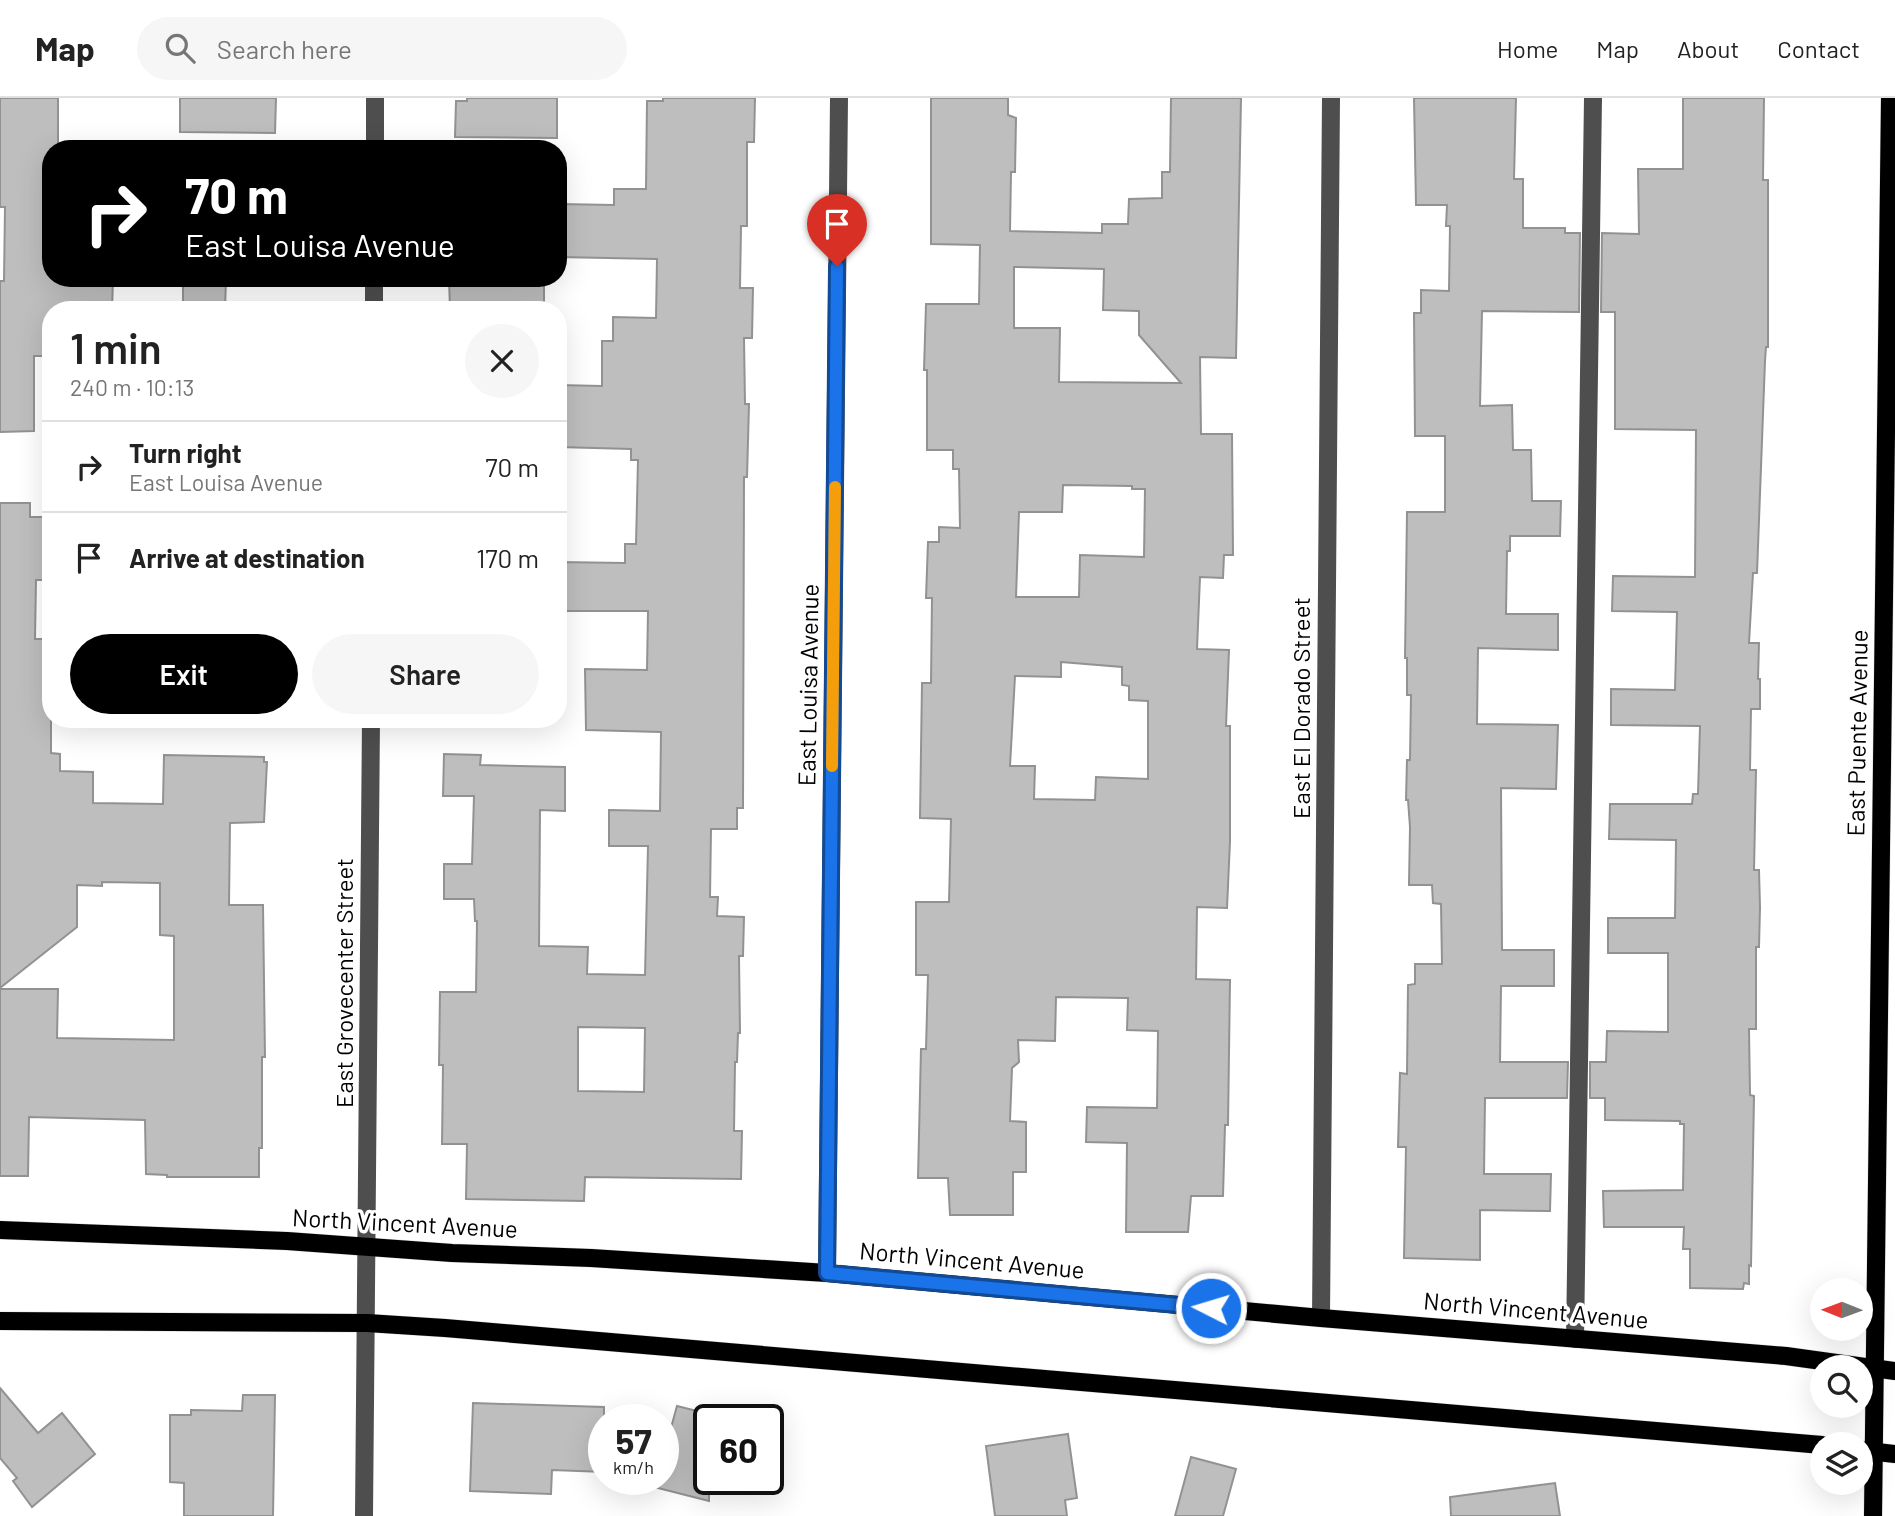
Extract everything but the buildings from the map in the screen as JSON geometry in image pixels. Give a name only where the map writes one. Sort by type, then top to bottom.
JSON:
[{"type":"main road","name":"East Puente Avenue","points":[[1869,1432],[1874,1369],[1890,98]]},
{"type":"main road","name":"North Vincent Avenue","points":[[0,1230],[287,1241],[452,1253],[591,1258],[827,1273],[1321,1318],[1786,1356],[1895,1371]]},
{"type":"main road","points":[[0,1321],[367,1323],[705,1349],[1810,1444]]},
{"type":"main road","points":[[1873,1451],[1895,1454]]},
{"type":"main road","name":"East Puente Avenue","points":[[1872,1495],[1874,1516]]},
{"type":"street","points":[[374,140],[375,98]]},
{"type":"street","name":"East Louisa Avenue","points":[[827,1273],[839,98]]},
{"type":"street","name":"East El Dorado Street","points":[[1321,1318],[1331,98]]},
{"type":"street","points":[[1575,1339],[1593,98]]},
{"type":"street","name":"East Grovecenter Street","points":[[364,1516],[371,728]]},
{"type":"slow traffic","points":[[832,766],[835,487]]},
{"type":"route","points":[[837,266],[827,1273],[1211,1308]]}]
